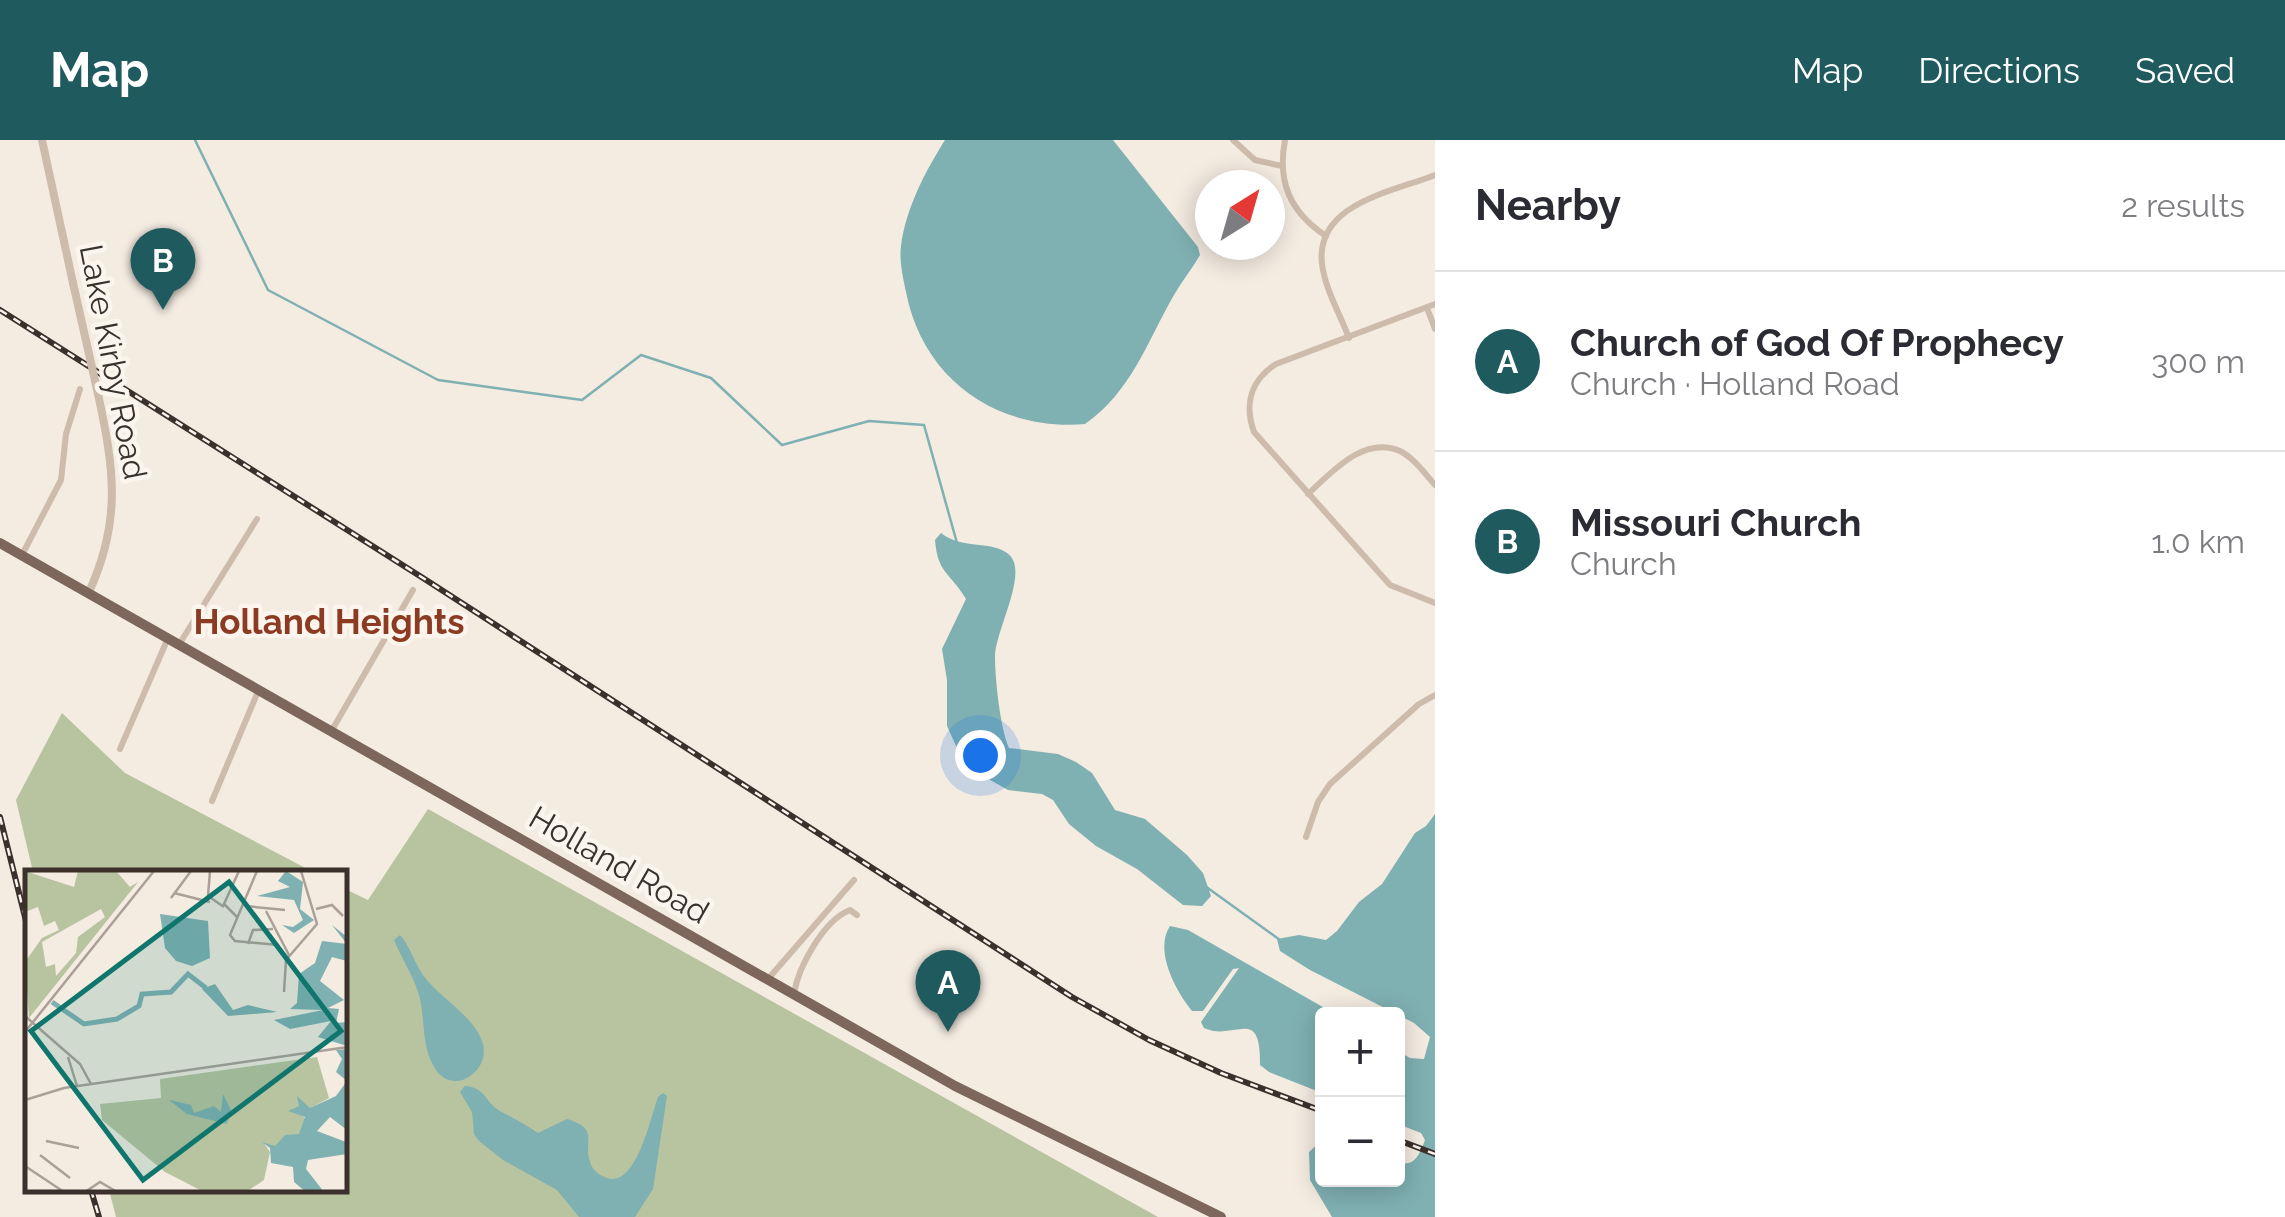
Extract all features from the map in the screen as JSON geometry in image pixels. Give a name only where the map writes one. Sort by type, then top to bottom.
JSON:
[{"type":"main road","name":"Holland Road","points":[[0,543],[990,1104],[1221,1217]]},
{"type":"street","name":"Lake Kirby Road","points":[[42,140],[112,462],[114,498],[109,539],[90,592]]},
{"type":"street","points":[[1233,140],[1255,160],[1282,166]]},
{"type":"street","points":[[1286,140],[1282,166],[1286,190],[1306,222],[1326,236]]},
{"type":"street","points":[[1349,338],[1323,268],[1326,236],[1353,206],[1435,175]]},
{"type":"street","points":[[1435,304],[1276,364],[1262,372],[1248,405],[1254,432],[1390,586],[1435,604]]},
{"type":"street","points":[[1426,308],[1435,329]]},
{"type":"street","points":[[22,555],[61,480],[69,421],[80,389]]},
{"type":"street","points":[[1308,494],[1356,454],[1377,447],[1399,450],[1435,486]]},
{"type":"street","points":[[180,643],[257,519]]},
{"type":"street","points":[[332,730],[413,590]]},
{"type":"street","points":[[120,749],[168,636]]},
{"type":"street","points":[[212,801],[259,688]]},
{"type":"street","points":[[1306,836],[1318,802],[1330,784],[1404,717],[1435,695]]},
{"type":"street","points":[[768,979],[854,880]]},
{"type":"street","points":[[794,994],[804,961],[820,938],[844,912],[850,910],[857,915]]},
{"type":"green space","points":[[62,713],[125,773],[309,870],[33,870],[16,800]]},
{"type":"green space","points":[[428,809],[1158,1217],[116,1217],[110,1192],[348,1192],[348,890],[368,900]]},
{"type":"water","points":[[945,140],[1113,140],[1195,243],[1197,260],[1126,382],[1085,424],[1022,419],[994,408],[968,393],[929,350],[915,323],[906,292],[901,246],[907,218]]},
{"type":"water","points":[[941,533],[958,541],[1000,549],[1013,561],[1014,585],[995,656],[999,703],[1009,748],[1058,754],[1092,773],[1115,810],[1145,819],[1203,873],[1211,896],[1202,906],[1183,905],[1137,869],[1096,846],[1069,824],[1053,800],[1042,794],[1008,790],[961,757],[947,726],[942,649],[966,599],[939,560],[935,540]]},
{"type":"water","points":[[1435,814],[1435,1217],[1332,1217],[1310,1180],[1309,1152],[1315,1146],[1315,1187],[1405,1187],[1405,1163],[1413,1161],[1425,1140],[1421,1133],[1405,1127],[1405,1055],[1424,1059],[1430,1037],[1405,1018],[1405,1007],[1383,1007],[1310,970],[1280,951],[1277,939],[1299,935],[1326,940],[1359,902],[1382,884],[1415,833]]},
{"type":"water","points":[[1170,926],[1188,930],[1323,1007],[1315,1007],[1315,1090],[1260,1065],[1259,1046],[1251,1030],[1204,1028],[1201,1022],[1239,968],[1233,969],[1203,1011],[1192,1011],[1169,970],[1166,936]]},
{"type":"water","points":[[400,935],[423,975],[479,1034],[484,1054],[469,1077],[452,1081],[443,1077],[431,1060],[417,989],[394,940]]},
{"type":"water","points":[[465,1086],[477,1089],[500,1111],[538,1133],[567,1119],[584,1127],[591,1165],[607,1178],[626,1173],[634,1163],[658,1097],[663,1093],[667,1096],[653,1189],[635,1217],[579,1217],[557,1190],[503,1160],[474,1134],[472,1112],[460,1092]]},
{"type":"waterway","points":[[195,140],[268,290],[438,380],[582,400],[641,355],[711,378],[782,445],[869,421],[924,425],[957,543]]},
{"type":"waterway","points":[[1205,886],[1280,940]]},
{"type":"railway","points":[[0,310],[1072,997],[1149,1040],[1221,1073],[1315,1108]]},
{"type":"railway","points":[[0,817],[25,917]]},
{"type":"railway","points":[[1405,1143],[1435,1154]]},
{"type":"railway","points":[[92,1192],[99,1217]]},
{"type":"place","name":"Missouri Church","points":[[163,310]]},
{"type":"place","name":"Church of God Of Prophecy","points":[[948,1032]]},
{"type":"district","name":"Holland Heights","points":[[329,622]]}]
